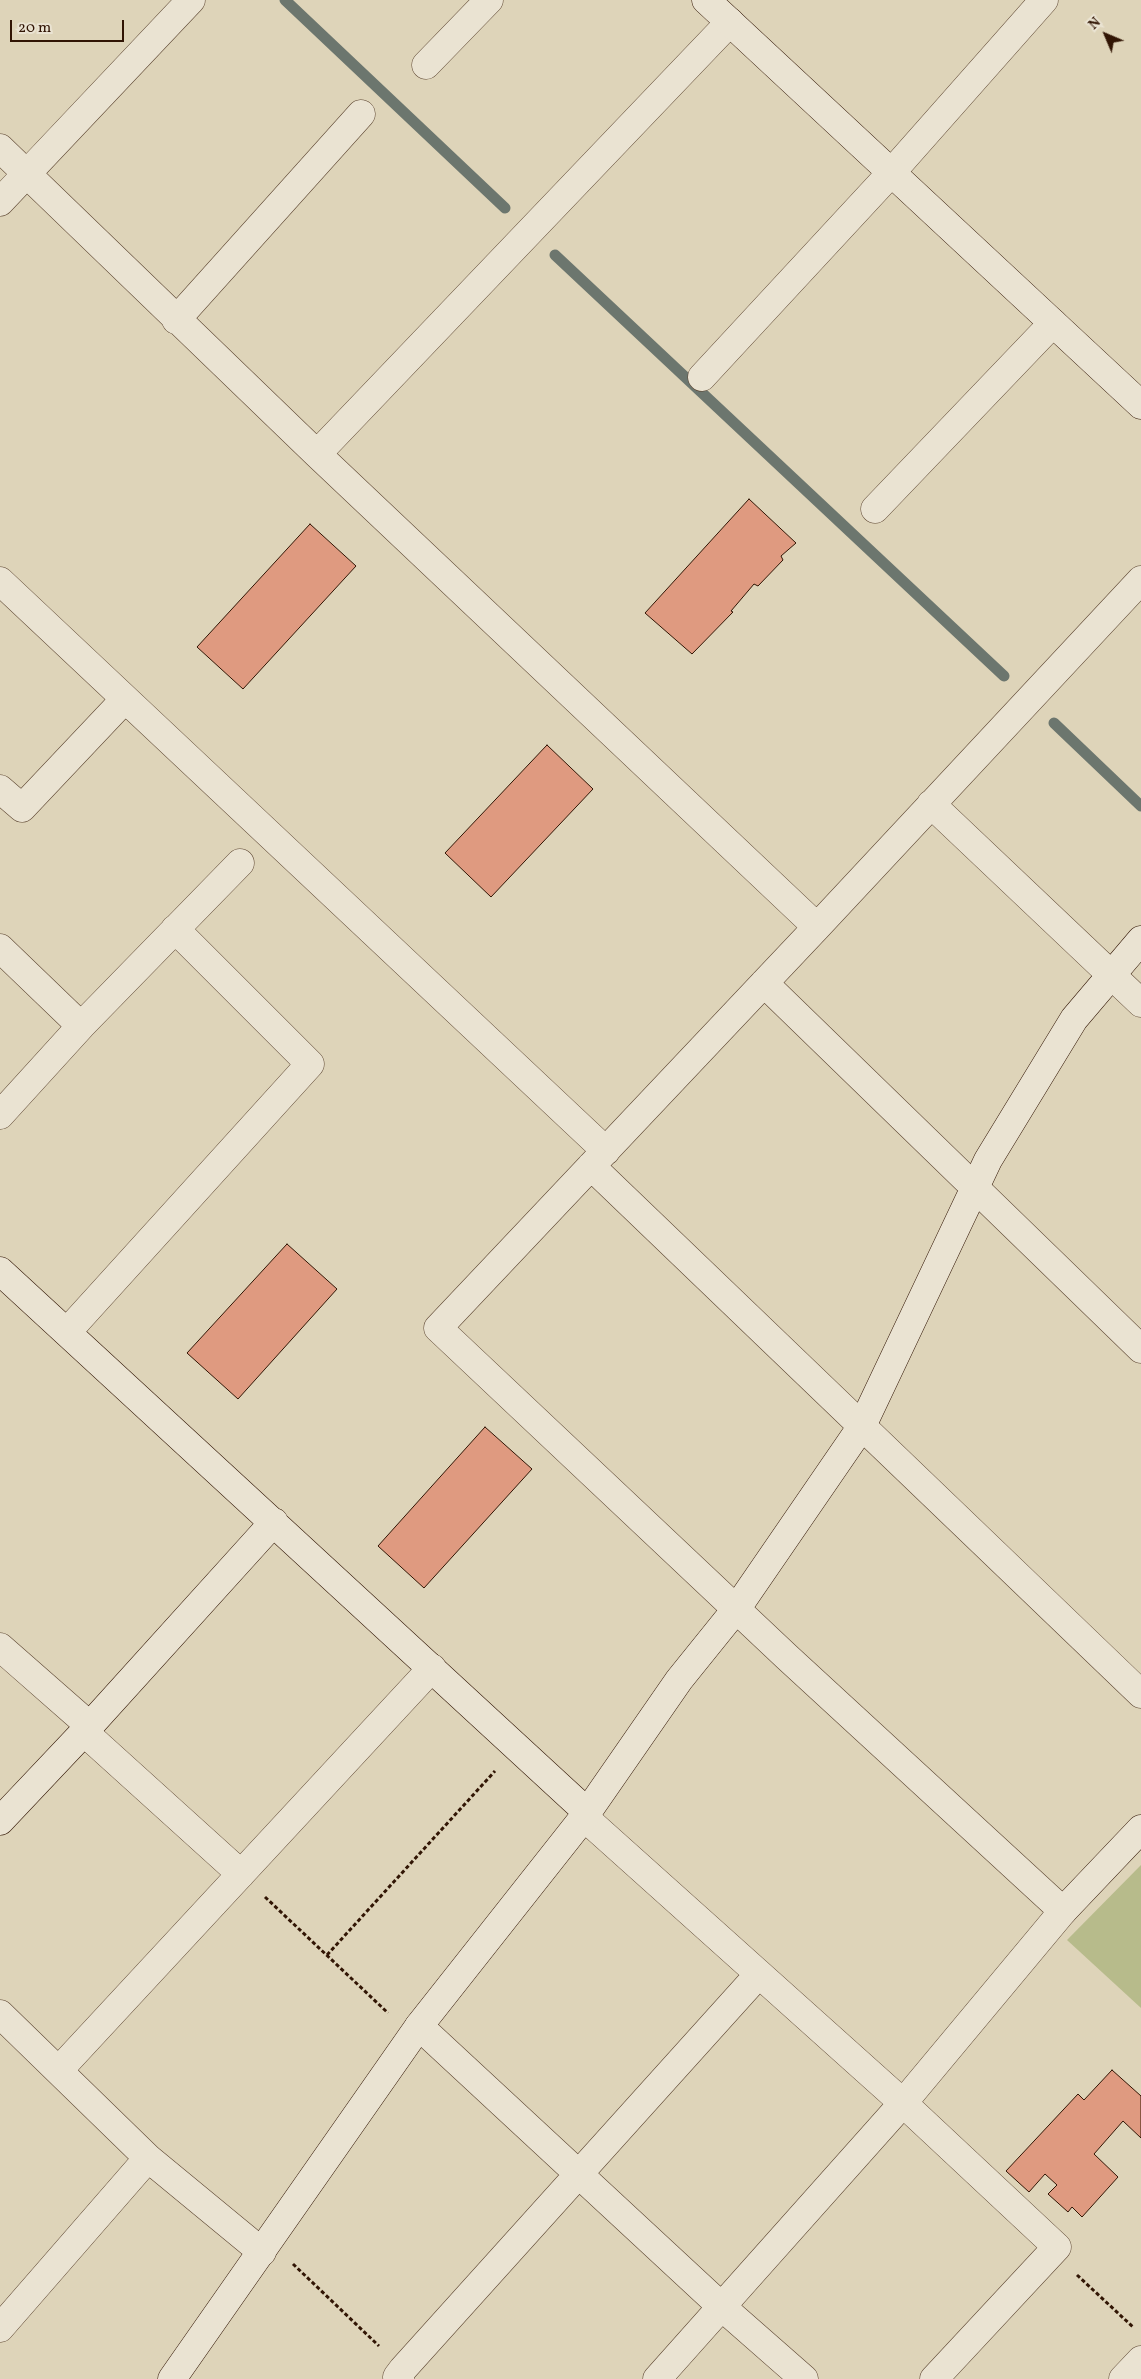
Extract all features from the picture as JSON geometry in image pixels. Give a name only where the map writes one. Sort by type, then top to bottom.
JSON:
[{"type":"street","points":[[0,202],[191,0]]},
{"type":"street","points":[[426,65],[489,0]]},
{"type":"street","points":[[706,0],[1141,405]]},
{"type":"street","points":[[702,377],[891,173],[1044,0]]},
{"type":"street","points":[[317,454],[730,22]]},
{"type":"street","points":[[176,320],[361,114]]},
{"type":"street","points":[[0,148],[28,173],[176,320],[817,927]]},
{"type":"street","points":[[875,509],[1053,323]]},
{"type":"street","points":[[1063,1911],[787,1657],[438,1328],[817,927],[1141,580]]},
{"type":"street","points":[[0,581],[125,699],[598,1158],[862,1426],[1141,1694]]},
{"type":"street","points":[[0,789],[22,808],[125,699]]},
{"type":"street","points":[[932,804],[1141,1003]]},
{"type":"street","points":[[0,1115],[81,1026],[240,862]]},
{"type":"street","points":[[66,1332],[310,1064],[175,929]]},
{"type":"street","points":[[172,2379],[416,2031],[585,1814],[679,1680],[737,1608],[862,1426],[988,1160],[1074,1019],[1141,940]]},
{"type":"street","points":[[0,948],[81,1026]]},
{"type":"street","points":[[764,983],[1141,1349]]},
{"type":"street","points":[[0,1271],[432,1668],[585,1814],[903,2103],[1057,2247],[934,2379]]},
{"type":"street","points":[[0,1821],[87,1729],[274,1522]]},
{"type":"street","points":[[0,1647],[241,1874]]},
{"type":"street","points":[[59,2070],[432,1668]]},
{"type":"street","points":[[657,2379],[903,2103],[1063,1911],[1141,1829]]},
{"type":"street","points":[[401,2374],[578,2173],[760,1974]]},
{"type":"street","points":[[0,2014],[148,2158],[265,2247]]},
{"type":"street","points":[[416,2031],[578,2173],[804,2379]]},
{"type":"street","points":[[0,2328],[148,2158]]},
{"type":"street","points":[[1123,2379],[1141,2360]]},
{"type":"path","points":[[327,1955],[516,1747]]},
{"type":"path","points":[[241,1874],[327,1955],[416,2031]]},
{"type":"path","points":[[265,2247],[401,2374]]},
{"type":"path","points":[[1053,2252],[1134,2329]]},
{"type":"green space","points":[[1141,1865],[1141,2008],[1067,1940]]},
{"type":"building","points":[[749,499],[796,543],[781,556],[783,560],[758,586],[754,584],[731,611],[733,612],[692,654],[645,613]]},
{"type":"building","points":[[310,524],[356,566],[243,689],[197,647]]},
{"type":"building","points":[[547,745],[593,789],[491,897],[445,853]]},
{"type":"building","points":[[287,1244],[337,1289],[238,1399],[187,1353]]},
{"type":"building","points":[[485,1427],[532,1469],[424,1588],[378,1546]]},
{"type":"building","points":[[1112,2070],[1141,2096],[1141,2138],[1123,2121],[1094,2154],[1118,2177],[1082,2217],[1072,2207],[1068,2212],[1048,2194],[1057,2185],[1045,2174],[1029,2192],[1006,2171],[1078,2094],[1084,2100]]},
{"type":"waterway","points":[[285,0],[505,208]]},
{"type":"waterway","points":[[555,255],[1004,676]]},
{"type":"waterway","points":[[1054,723],[1141,806]]}]
